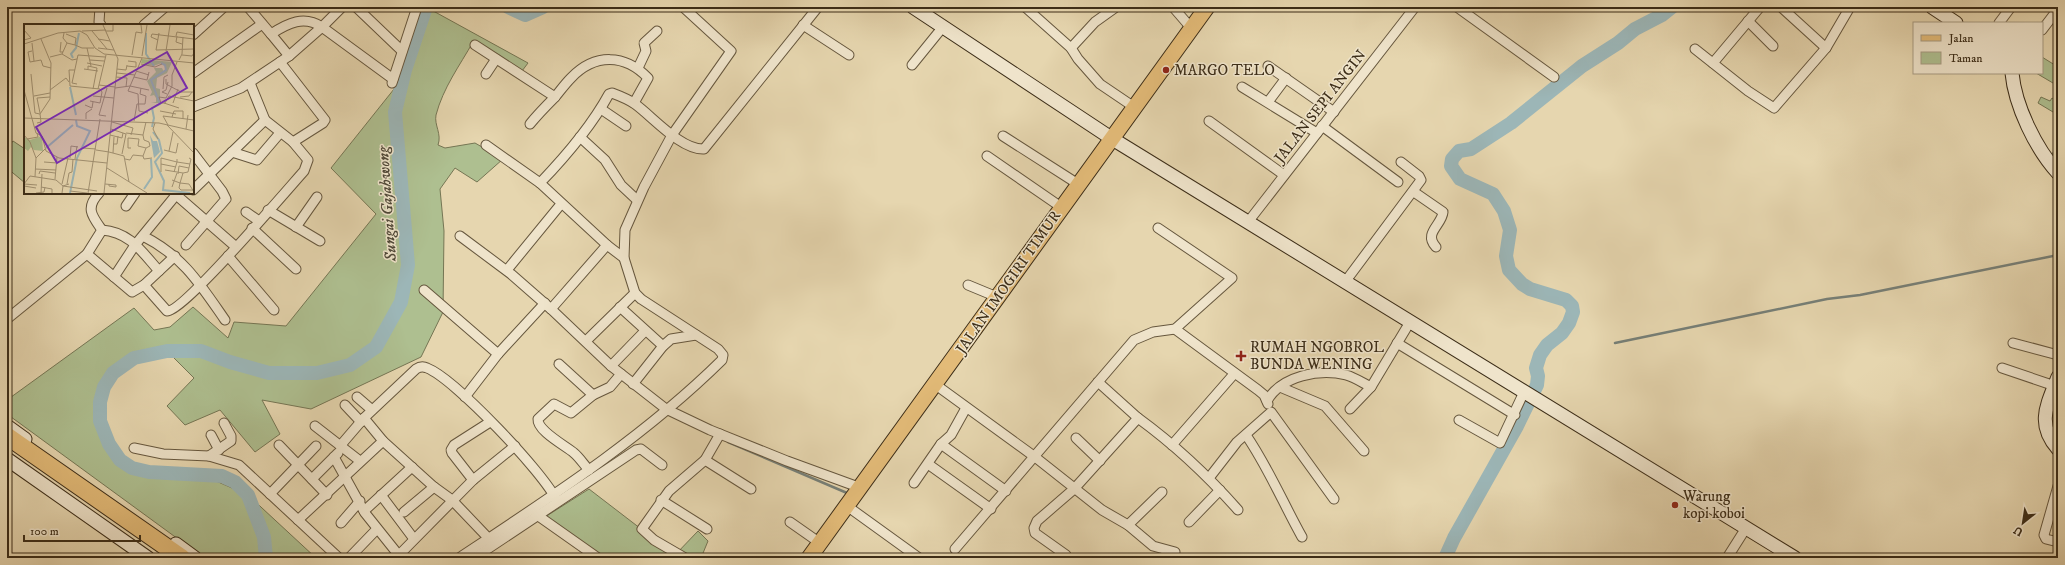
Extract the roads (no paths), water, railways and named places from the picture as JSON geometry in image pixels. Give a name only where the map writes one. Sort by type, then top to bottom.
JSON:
[{"type":"highway","points":[[7,436],[32,460],[164,558]]},
{"type":"highway","points":[[7,448],[32,460],[182,558]]},
{"type":"main road","name":"JALAN IMOGIRI TIMUR","points":[[809,558],[936,384],[1061,207],[1207,7]]},
{"type":"street","points":[[100,7],[99,22],[100,24]]},
{"type":"street","points":[[145,24],[165,7]]},
{"type":"street","points":[[248,7],[288,56]]},
{"type":"street","points":[[194,107],[250,83],[288,56],[322,27],[342,7]]},
{"type":"street","points":[[356,7],[402,51]]},
{"type":"street","points":[[271,34],[290,22],[310,22],[322,27],[392,81],[416,7]]},
{"type":"street","points":[[459,558],[492,541],[536,512],[588,474],[623,452],[666,409],[696,385],[722,360],[723,355],[718,349],[651,307],[635,293],[624,258],[625,230],[637,200],[672,135],[731,51],[683,7]]},
{"type":"street","points":[[540,183],[566,155],[580,137],[610,93],[634,103],[672,135],[694,148],[704,149],[818,7]]},
{"type":"street","points":[[913,7],[942,28],[1111,138],[1795,558]]},
{"type":"street","points":[[1025,7],[1071,48],[1078,59],[1100,84],[1134,107]]},
{"type":"street","points":[[1071,48],[1095,22],[1116,7]]},
{"type":"street","points":[[1173,7],[1192,29]]},
{"type":"street","name":"JALAN SEPI ANGIN","points":[[1248,222],[1415,7]]},
{"type":"street","points":[[1457,7],[1522,57],[1554,77]]},
{"type":"street","points":[[1713,63],[1760,7]]},
{"type":"street","points":[[1781,7],[1826,48]]},
{"type":"street","points":[[1695,49],[1748,91],[1774,108],[1826,48],[1850,7]]},
{"type":"street","points":[[1932,7],[1954,22]]},
{"type":"street","points":[[2000,22],[2011,7]]},
{"type":"street","points":[[194,34],[218,9]]},
{"type":"street","points":[[2043,29],[2058,9]]},
{"type":"street","points":[[1748,21],[1773,46]]},
{"type":"street","points":[[194,72],[262,24]]},
{"type":"street","points":[[803,25],[850,55]]},
{"type":"street","points":[[912,65],[942,28]]},
{"type":"street","points":[[638,68],[646,51],[644,43],[657,31]]},
{"type":"street","points":[[475,45],[555,97]]},
{"type":"street","points":[[486,74],[496,58]]},
{"type":"street","points":[[530,124],[572,77],[599,60],[609,58],[638,68],[649,79],[634,103]]},
{"type":"street","points":[[280,62],[324,118],[323,123],[293,142]]},
{"type":"street","points":[[1268,66],[1334,112]]},
{"type":"street","points":[[2012,74],[2018,102],[2047,161],[2058,173]]},
{"type":"street","points":[[1268,102],[1286,78]]},
{"type":"street","points":[[144,285],[167,311],[170,311],[228,256],[308,165],[308,160],[293,142],[265,120],[250,83]]},
{"type":"street","points":[[1242,87],[1319,129],[1398,182]]},
{"type":"street","points":[[600,109],[626,126]]},
{"type":"street","points":[[194,189],[265,120]]},
{"type":"street","points":[[1209,121],[1284,175]]},
{"type":"street","points":[[232,152],[257,160],[280,133]]},
{"type":"street","points":[[1003,136],[1078,184]]},
{"type":"street","points":[[580,137],[605,160],[621,185],[637,200]]},
{"type":"street","points":[[486,145],[540,183],[561,204],[624,258]]},
{"type":"street","points":[[186,245],[226,199],[194,155]]},
{"type":"street","points":[[987,156],[1061,207]]},
{"type":"street","points":[[1345,282],[1414,192],[1421,180],[1421,178],[1401,162]]},
{"type":"street","points":[[1414,192],[1443,212],[1431,234],[1431,241],[1436,247]]},
{"type":"street","points":[[98,194],[93,200],[91,208],[92,216],[102,230],[122,234],[135,245],[159,271]]},
{"type":"street","points":[[126,206],[134,194]]},
{"type":"street","points":[[114,277],[135,245],[177,196],[236,247]]},
{"type":"street","points":[[296,227],[317,197]]},
{"type":"street","points":[[506,270],[561,204]]},
{"type":"street","points":[[268,210],[320,241]]},
{"type":"street","points":[[246,212],[259,221]]},
{"type":"street","points":[[252,228],[296,269]]},
{"type":"street","points":[[955,549],[1035,458],[1134,340],[1153,332],[1175,329],[1232,277],[1158,228]]},
{"type":"street","points":[[7,319],[87,254],[102,230]]},
{"type":"street","points":[[143,236],[175,256],[198,280],[225,320]]},
{"type":"street","points":[[460,236],[506,270],[548,306],[621,374],[666,409],[720,434],[787,462],[853,498],[919,558]]},
{"type":"street","points":[[465,397],[498,354],[548,306],[607,245]]},
{"type":"street","points":[[87,254],[132,292],[144,285],[175,256]]},
{"type":"street","points":[[228,256],[274,310]]},
{"type":"street","points":[[968,285],[997,298]]},
{"type":"street","points":[[424,290],[498,354]]},
{"type":"street","points":[[586,342],[635,293]]},
{"type":"street","points":[[620,307],[663,346]]},
{"type":"street","points":[[1350,409],[1371,387],[1410,322]]},
{"type":"street","points":[[1175,329],[1234,374],[1258,390],[1267,401],[1271,412],[1334,499]]},
{"type":"street","points":[[612,366],[645,331]]},
{"type":"street","points":[[633,384],[663,346],[674,338],[696,335]]},
{"type":"street","points":[[1397,343],[1515,414]]},
{"type":"street","points":[[2013,343],[2058,355]]},
{"type":"street","points":[[559,364],[593,395]]},
{"type":"street","points":[[312,479],[334,457],[362,420],[420,367],[427,368],[436,373],[465,397],[515,446],[556,498]]},
{"type":"street","points":[[2002,368],[2056,382],[2044,424],[2049,436],[2058,449]]},
{"type":"street","points":[[1267,401],[1280,387],[1300,375],[1310,373],[1345,375],[1371,387]]},
{"type":"street","points":[[588,474],[576,454],[559,444],[539,424],[538,421],[554,404],[571,413],[593,395],[610,387],[621,374]]},
{"type":"street","points":[[1172,445],[1234,374]]},
{"type":"street","points":[[1098,382],[1209,478],[1238,510]]},
{"type":"street","points":[[936,384],[1102,510],[1128,525],[1153,546],[1174,552]]},
{"type":"street","points":[[1280,387],[1324,406],[1364,451]]},
{"type":"street","points":[[1459,420],[1500,443],[1524,393]]},
{"type":"street","points":[[357,397],[372,410]]},
{"type":"street","points":[[344,405],[434,487],[452,500],[492,541]]},
{"type":"street","points":[[914,483],[941,444],[951,435],[966,408]]},
{"type":"street","points":[[1209,478],[1230,450],[1271,412]]},
{"type":"street","points":[[1064,558],[1066,555],[1035,533],[1034,528],[1037,521],[1074,488],[1138,418]]},
{"type":"street","points":[[473,480],[452,454],[451,450],[454,445],[490,422]]},
{"type":"street","points":[[209,456],[231,441],[224,423]]},
{"type":"street","points":[[7,426],[32,460],[148,558]]},
{"type":"street","points":[[315,426],[360,462]]},
{"type":"street","points":[[685,558],[654,540],[642,531],[643,527],[661,500],[704,460],[720,434]]},
{"type":"street","points":[[211,435],[219,450]]},
{"type":"street","points":[[1246,435],[1263,461],[1271,480],[1302,537]]},
{"type":"street","points":[[1076,438],[1100,461]]},
{"type":"street","points":[[298,520],[327,495],[383,441]]},
{"type":"street","points":[[941,444],[1006,491]]},
{"type":"street","points":[[279,445],[327,495]]},
{"type":"street","points":[[270,494],[316,446]]},
{"type":"street","points":[[334,457],[364,510],[397,556],[473,480],[515,446]]},
{"type":"street","points":[[134,448],[163,454],[209,456],[239,465],[339,558]]},
{"type":"street","points":[[623,452],[641,449],[662,465]]},
{"type":"street","points":[[7,459],[32,460],[195,558]]},
{"type":"street","points":[[704,460],[751,490]]},
{"type":"street","points":[[928,464],[991,509]]},
{"type":"street","points":[[364,510],[412,467]]},
{"type":"street","points":[[2058,486],[2044,535],[2046,539],[2058,542]]},
{"type":"street","points":[[404,512],[434,487]]},
{"type":"street","points":[[1189,522],[1220,490]]},
{"type":"street","points":[[1128,525],[1162,492]]},
{"type":"street","points":[[381,495],[414,540]]},
{"type":"street","points":[[661,500],[707,529]]},
{"type":"street","points":[[341,523],[360,501]]},
{"type":"street","points":[[536,512],[598,558]]},
{"type":"street","points":[[790,522],[820,543]]},
{"type":"street","points":[[1726,558],[1746,528]]},
{"type":"street","points":[[349,558],[377,529]]},
{"type":"street","points":[[474,558],[492,541]]},
{"type":"waterway","name":"Sungai Gajahwong","points":[[266,558],[264,537],[248,495],[235,482],[222,476],[149,472],[132,468],[120,460],[109,444],[100,421],[100,402],[104,387],[113,373],[134,358],[167,351],[201,351],[230,362],[269,373],[317,373],[350,365],[376,347],[401,302],[408,265],[395,112],[405,70],[426,7]]},
{"type":"waterway","name":"Sungai Gajahwong","points":[[508,7],[525,15],[543,7]]},
{"type":"waterway","points":[[1445,558],[1454,538],[1517,426],[1537,385],[1538,376],[1536,368],[1540,355],[1547,345],[1562,333],[1569,323],[1573,312],[1572,306],[1566,300],[1530,289],[1522,284],[1509,270],[1506,256],[1510,230],[1504,211],[1493,194],[1460,179],[1451,166],[1452,159],[1459,151],[1471,149],[1511,123],[1582,66],[1618,43],[1635,29],[1662,15],[1672,7]]},
{"type":"waterway","points":[[1615,343],[1827,299],[1860,295],[2058,255]]},
{"type":"waterway","points":[[728,442],[847,493]]},
{"type":"place","name":"MARGO TELO","points":[[1166,70]]},
{"type":"place","name":"RUMAH NGOBROL BUNDA WENING","points":[[1241,356]]},
{"type":"place","name":"Warung kopi koboi","points":[[1675,505]]}]
